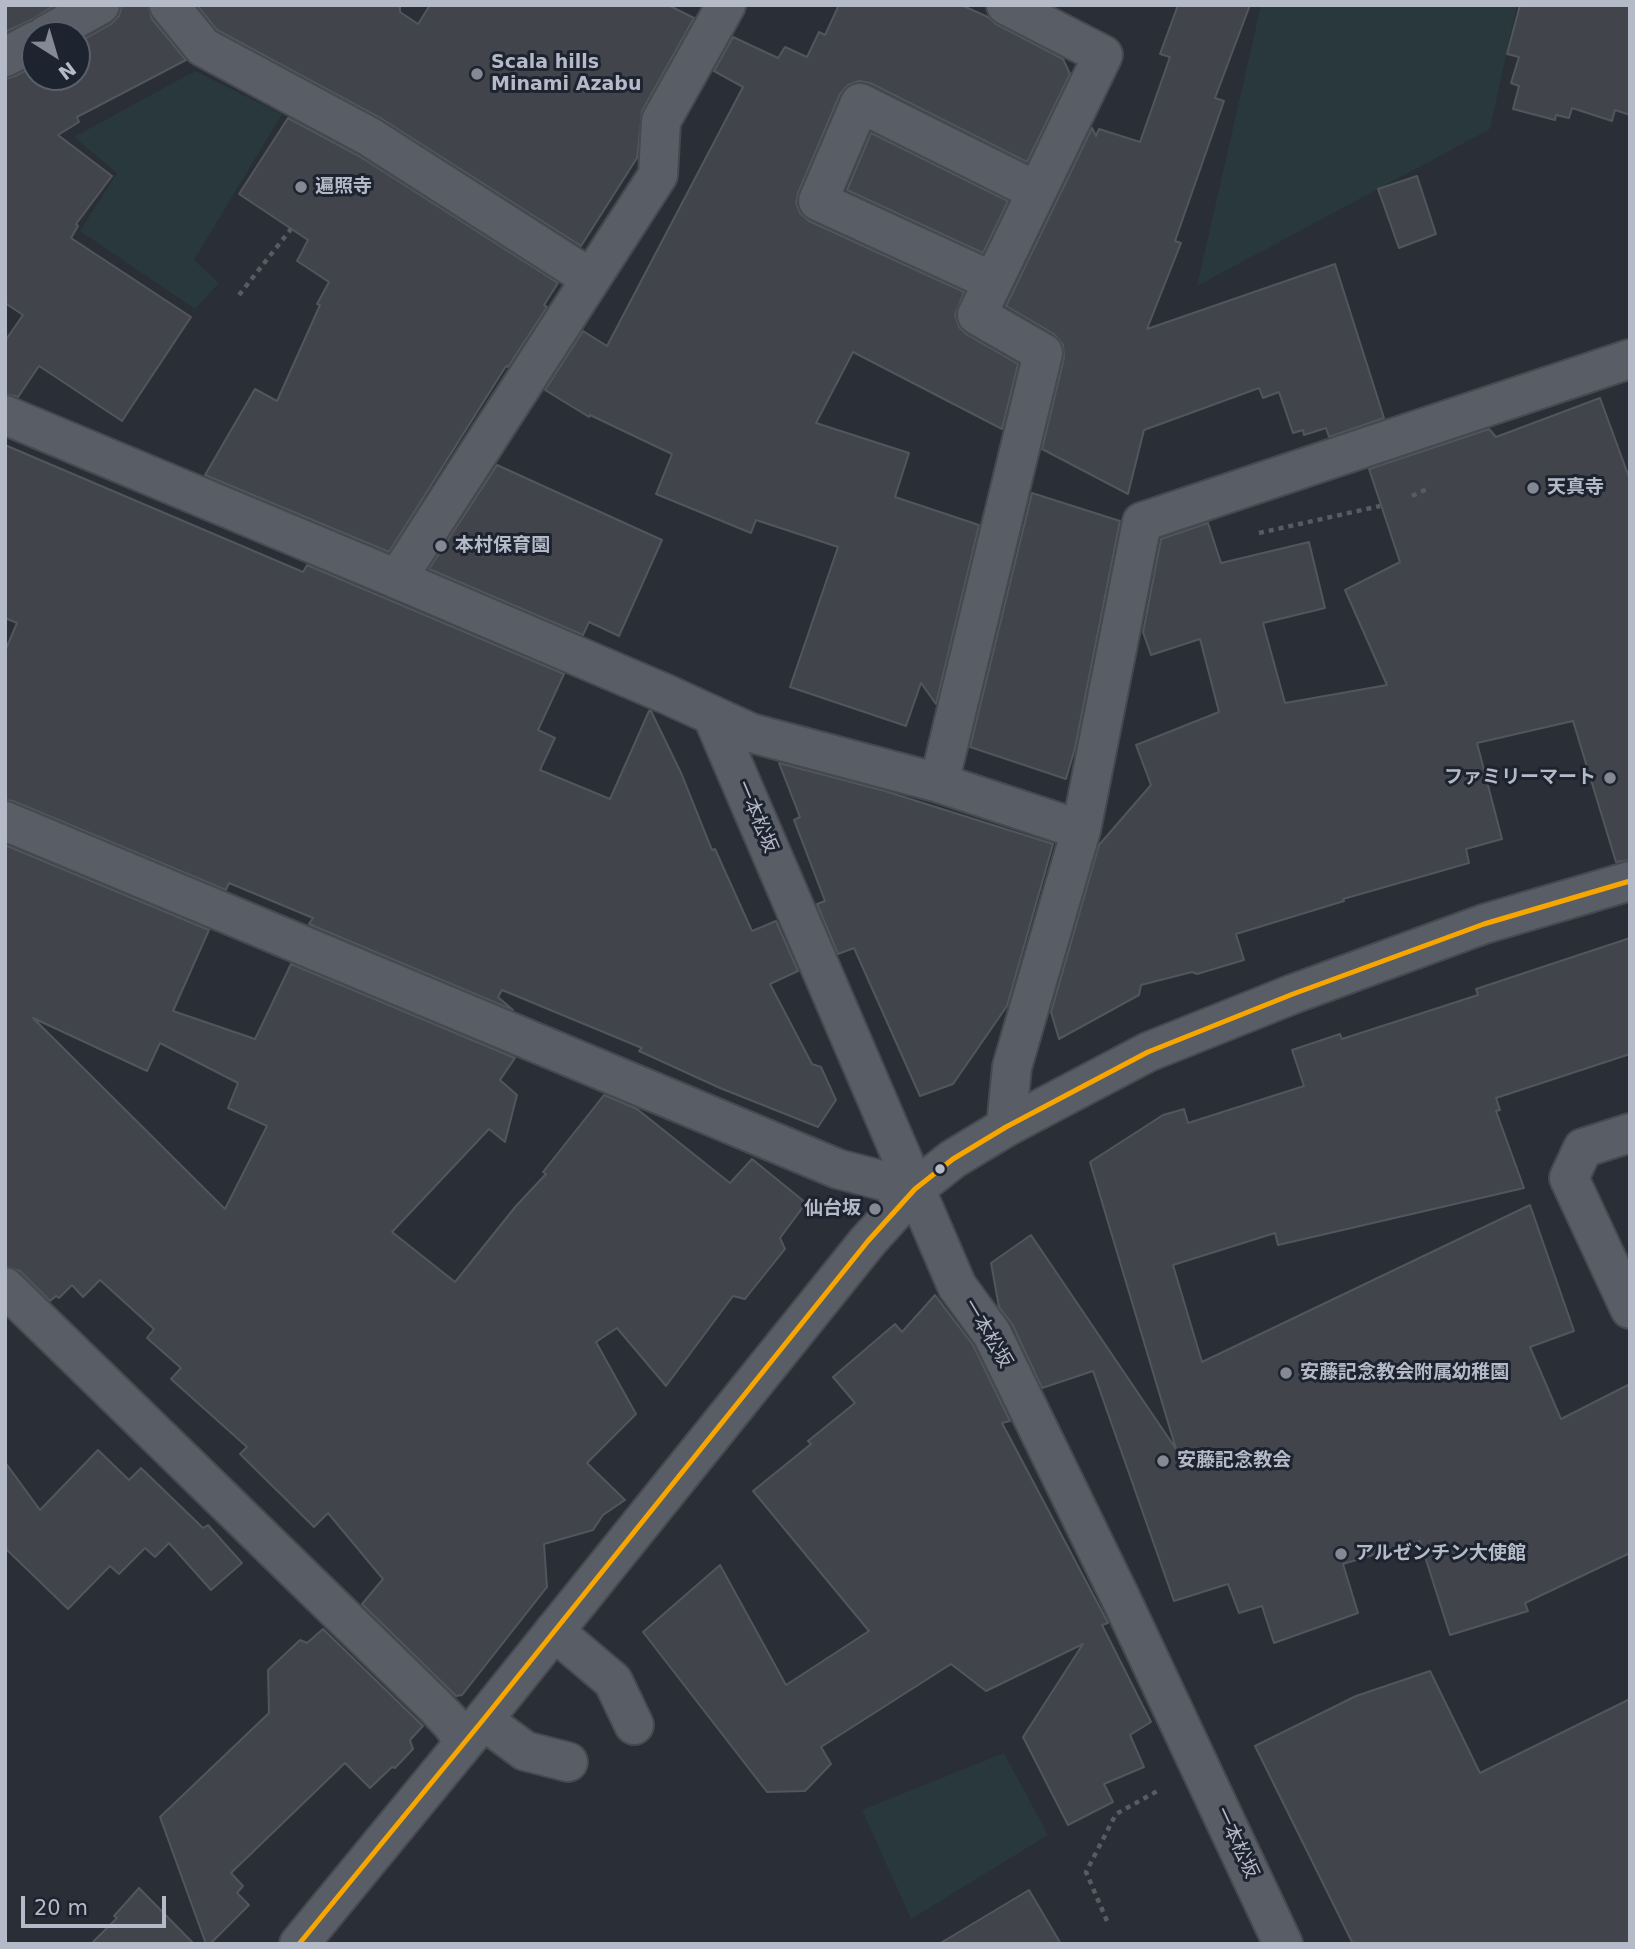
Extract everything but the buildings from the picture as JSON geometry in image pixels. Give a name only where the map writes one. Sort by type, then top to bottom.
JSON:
[{"type":"street","points":[[71,21],[100,5]]},
{"type":"street","points":[[169,5],[203,47],[370,137],[590,278]]},
{"type":"street","points":[[397,579],[658,175],[661,121],[726,5]]},
{"type":"street","points":[[939,783],[1043,353],[977,315],[1103,55],[1006,5]]},
{"type":"street","points":[[5,57],[21,48]]},
{"type":"street","points":[[992,281],[818,201],[860,103],[1036,191]]},
{"type":"street","points":[[1006,1127],[1012,1067],[1081,830],[1142,522],[1630,359]]},
{"type":"street","points":[[5,415],[397,579],[751,733],[939,783],[1081,830]]},
{"type":"street","name":"一本松坂","points":[[712,715],[957,1286],[992,1334],[1201,1766],[1283,1944]]},
{"type":"street","points":[[5,821],[838,1168],[915,1189]]},
{"type":"street","points":[[299,1944],[868,1241],[915,1189],[953,1159],[1006,1127],[1148,1052],[1257,1008],[1484,924],[1630,881]]},
{"type":"street","points":[[1630,1133],[1583,1148],[1569,1178],[1630,1309]]},
{"type":"street","points":[[5,1287],[443,1714],[474,1731],[525,1751],[568,1762]]},
{"type":"street","points":[[554,1632],[613,1681],[634,1725]]},
{"type":"path","points":[[239,295],[291,229]]},
{"type":"path","points":[[1412,496],[1429,488]]},
{"type":"path","points":[[1107,1921],[1086,1872],[1115,1814],[1201,1766]]},
{"type":"shaded area","points":[[1261,5],[1517,5],[1490,129],[1197,286]]},
{"type":"shaded area","points":[[195,71],[282,114],[194,260],[219,283],[195,309],[80,231],[117,173],[74,137]]},
{"type":"shaded area","points":[[1004,1753],[1048,1835],[911,1919],[862,1810]]},
{"type":"transit line","points":[[299,1944],[868,1241],[915,1189],[953,1159],[1006,1127],[1148,1052],[1293,994],[1484,924],[1630,881]]},
{"type":"place","name":"Scala hills Minami Azabu","points":[[477,74]]},
{"type":"place","name":"遍照寺","points":[[301,187]]},
{"type":"place","name":"天真寺","points":[[1533,488]]},
{"type":"place","name":"本村保育園","points":[[441,546]]},
{"type":"place","name":"ファミリーマート","points":[[1610,778]]},
{"type":"place","name":"仙台坂","points":[[875,1209]]},
{"type":"place","name":"安藤記念教会附属幼稚園","points":[[1286,1373]]},
{"type":"place","name":"安藤記念教会","points":[[1163,1461]]},
{"type":"place","name":"アルゼンチン大使館","points":[[1341,1554]]}]
